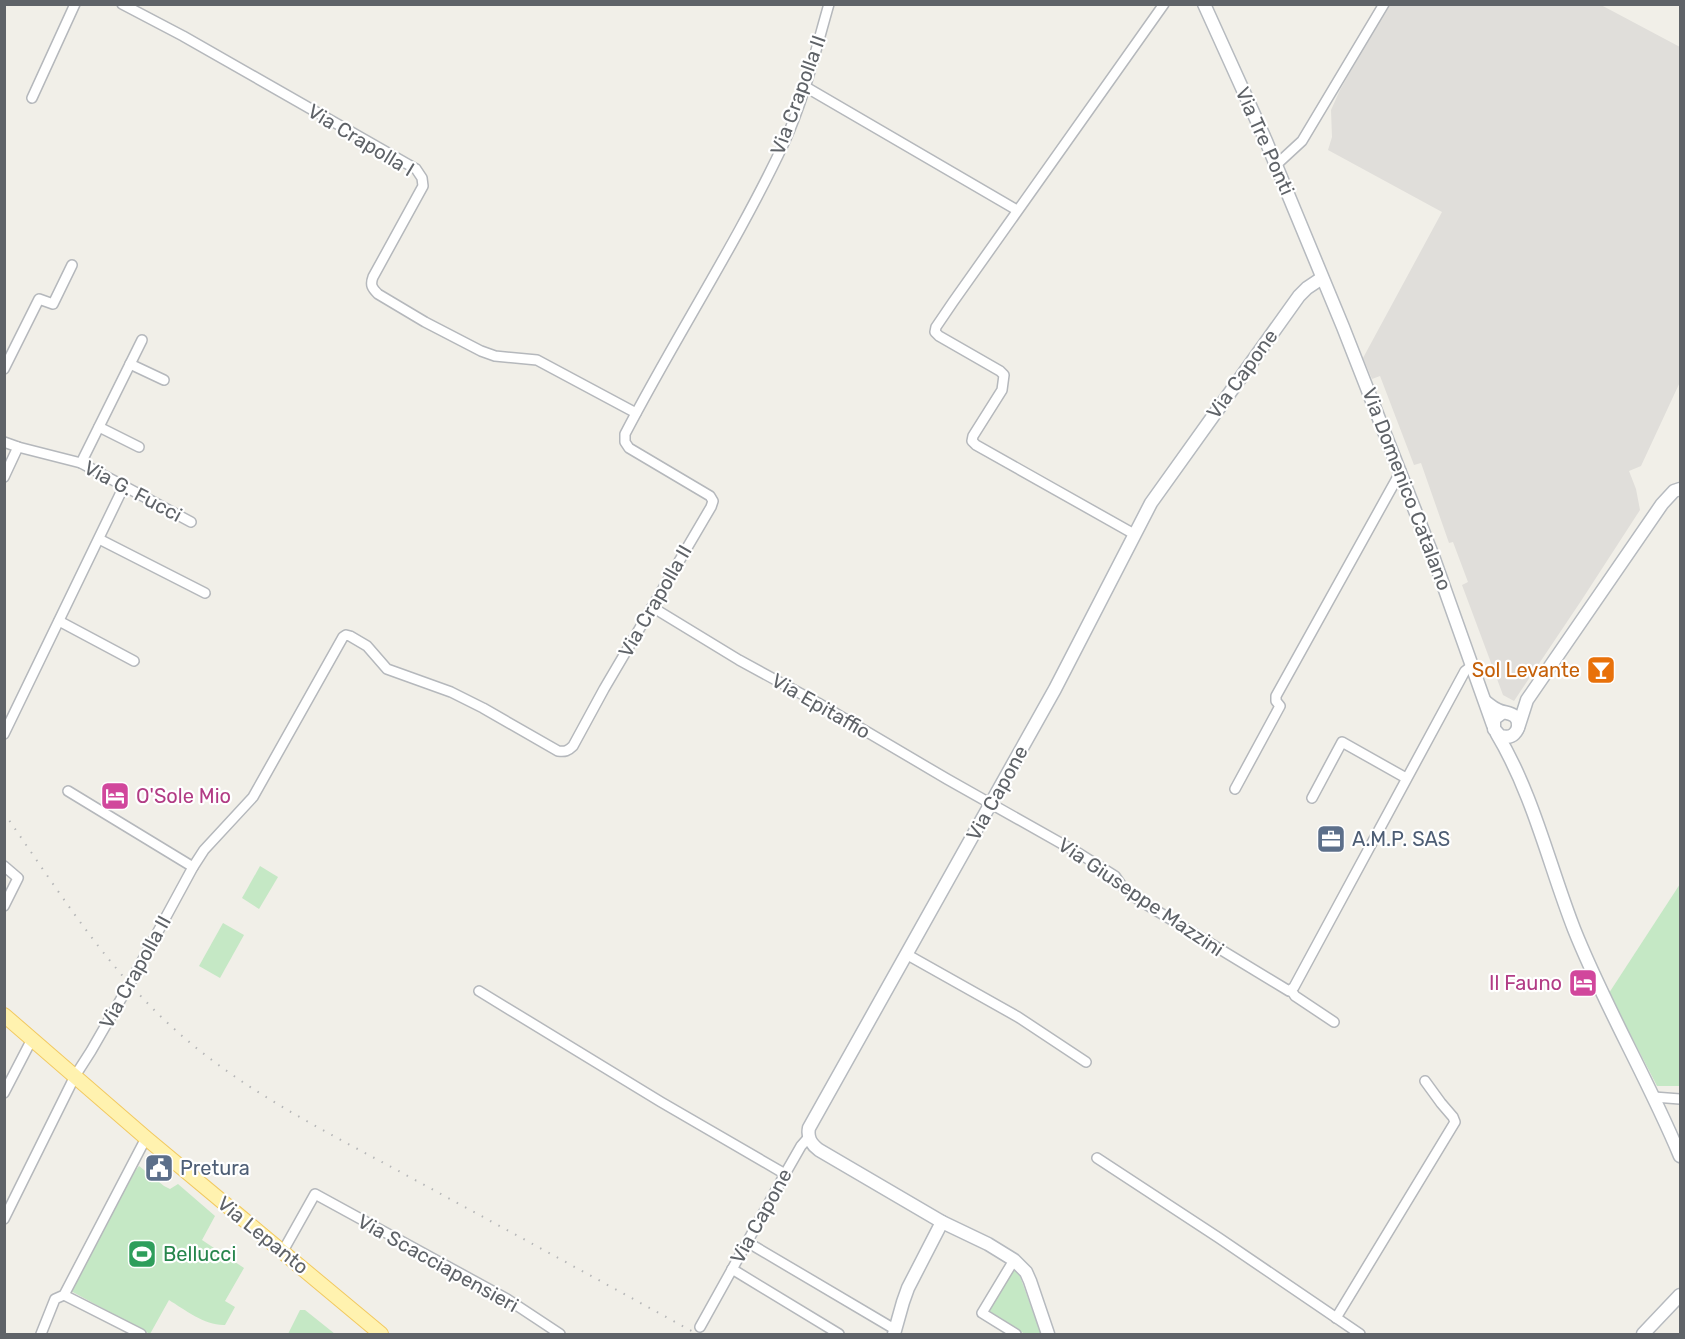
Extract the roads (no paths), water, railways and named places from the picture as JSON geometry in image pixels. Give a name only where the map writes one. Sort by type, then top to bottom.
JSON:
[{"type":"main road","name":"Via Lepanto","points":[[6,1016],[146,1138],[381,1335]]},
{"type":"street","points":[[32,98],[75,4]]},
{"type":"street","name":"Via Crapolla I","points":[[122,4],[183,36],[416,169],[422,178],[423,186],[373,277],[372,288],[378,294],[481,351],[495,356],[537,360],[636,413]]},
{"type":"street","name":"Via Crapolla II","points":[[4,1219],[75,1076],[129,985],[193,867],[204,850],[253,797],[343,636],[350,636],[367,646],[387,669],[451,692],[558,751],[564,752],[573,746],[711,507],[712,501],[710,496],[629,448],[625,442],[625,434],[721,265],[783,144],[797,110],[829,4]]},
{"type":"street","points":[[1134,534],[972,441],[1002,390],[1004,375],[1000,370],[935,332],[936,327],[1017,210],[1164,4]]},
{"type":"street","name":"Via Tre Ponti","points":[[1204,4],[1276,165],[1323,278]]},
{"type":"street","points":[[1276,165],[1302,141],[1384,4]]},
{"type":"street","points":[[804,86],[1017,210]]},
{"type":"street","points":[[4,369],[39,299],[53,304],[72,265]]},
{"type":"street","name":"Via Domenico Catalano","points":[[1323,278],[1401,471],[1495,730],[1509,754],[1533,812],[1584,951],[1680,1156]]},
{"type":"street","name":"Via Capone","points":[[700,1327],[801,1146],[808,1138],[809,1128],[1081,641],[1151,503],[1299,296],[1323,278]]},
{"type":"street","points":[[81,462],[142,340]]},
{"type":"street","points":[[130,364],[164,380]]},
{"type":"street","points":[[99,427],[139,447]]},
{"type":"street","name":"Via G. Fucci","points":[[4,442],[81,462],[191,522]]},
{"type":"street","points":[[4,477],[18,447]]},
{"type":"street","points":[[1234,789],[1280,706],[1276,701],[1276,696],[1401,471]]},
{"type":"street","points":[[4,734],[124,486]]},
{"type":"street","points":[[1509,754],[1509,744],[1527,700],[1662,504],[1674,491],[1680,489]]},
{"type":"street","points":[[99,539],[205,593]]},
{"type":"street","name":"Via Epitaffio","points":[[652,607],[739,660],[818,703],[991,804]]},
{"type":"street","points":[[60,621],[134,661]]},
{"type":"street","points":[[1290,990],[1465,671],[1473,665]]},
{"type":"street","points":[[1486,702],[1494,709],[1504,712],[1515,717],[1516,731],[1510,737],[1503,737],[1495,730],[1496,716],[1504,712],[1527,700]]},
{"type":"street","points":[[1312,798],[1342,741],[1406,778]]},
{"type":"street","points":[[68,790],[193,867]]},
{"type":"street","name":"Via Giuseppe Mazzini","points":[[991,804],[1104,869],[1115,876],[1126,890],[1139,900],[1290,990],[1334,1022]]},
{"type":"street","points":[[4,866],[18,878],[18,882],[4,906]]},
{"type":"street","points":[[906,954],[1018,1017],[1086,1062]]},
{"type":"street","points":[[479,991],[661,1102],[785,1174]]},
{"type":"street","points":[[4,1093],[32,1039]]},
{"type":"street","points":[[1336,1318],[1455,1122],[1425,1081]]},
{"type":"street","points":[[1654,1097],[1680,1100]]},
{"type":"street","points":[[41,1335],[55,1299],[63,1294],[146,1138]]},
{"type":"street","points":[[808,1138],[819,1150],[942,1222],[988,1244],[1021,1265],[1030,1281],[1048,1335]]},
{"type":"street","points":[[1096,1158],[1219,1238],[1360,1335]]},
{"type":"street","name":"Via Scacciapensieri","points":[[283,1251],[315,1194],[507,1299],[560,1335]]},
{"type":"street","points":[[747,1242],[895,1332],[908,1288],[942,1222]]},
{"type":"street","points":[[1014,1260],[982,1313],[1016,1335]]},
{"type":"street","points":[[732,1269],[839,1335]]},
{"type":"street","points":[[63,1294],[141,1335]]},
{"type":"street","points":[[1643,1335],[1680,1295]]},
{"type":"railway","points":[[4,813],[102,951],[147,1002],[196,1048],[278,1105],[697,1334]]},
{"type":"place","name":"Sol Levante","points":[[1601,670]]},
{"type":"place","name":"O'Sole Mio","points":[[115,796]]},
{"type":"place","name":"A.M.P. SAS","points":[[1331,839]]},
{"type":"place","name":"Il Fauno","points":[[1583,983]]},
{"type":"place","name":"Pretura","points":[[159,1168]]},
{"type":"place","name":"Bellucci","points":[[142,1254]]}]
